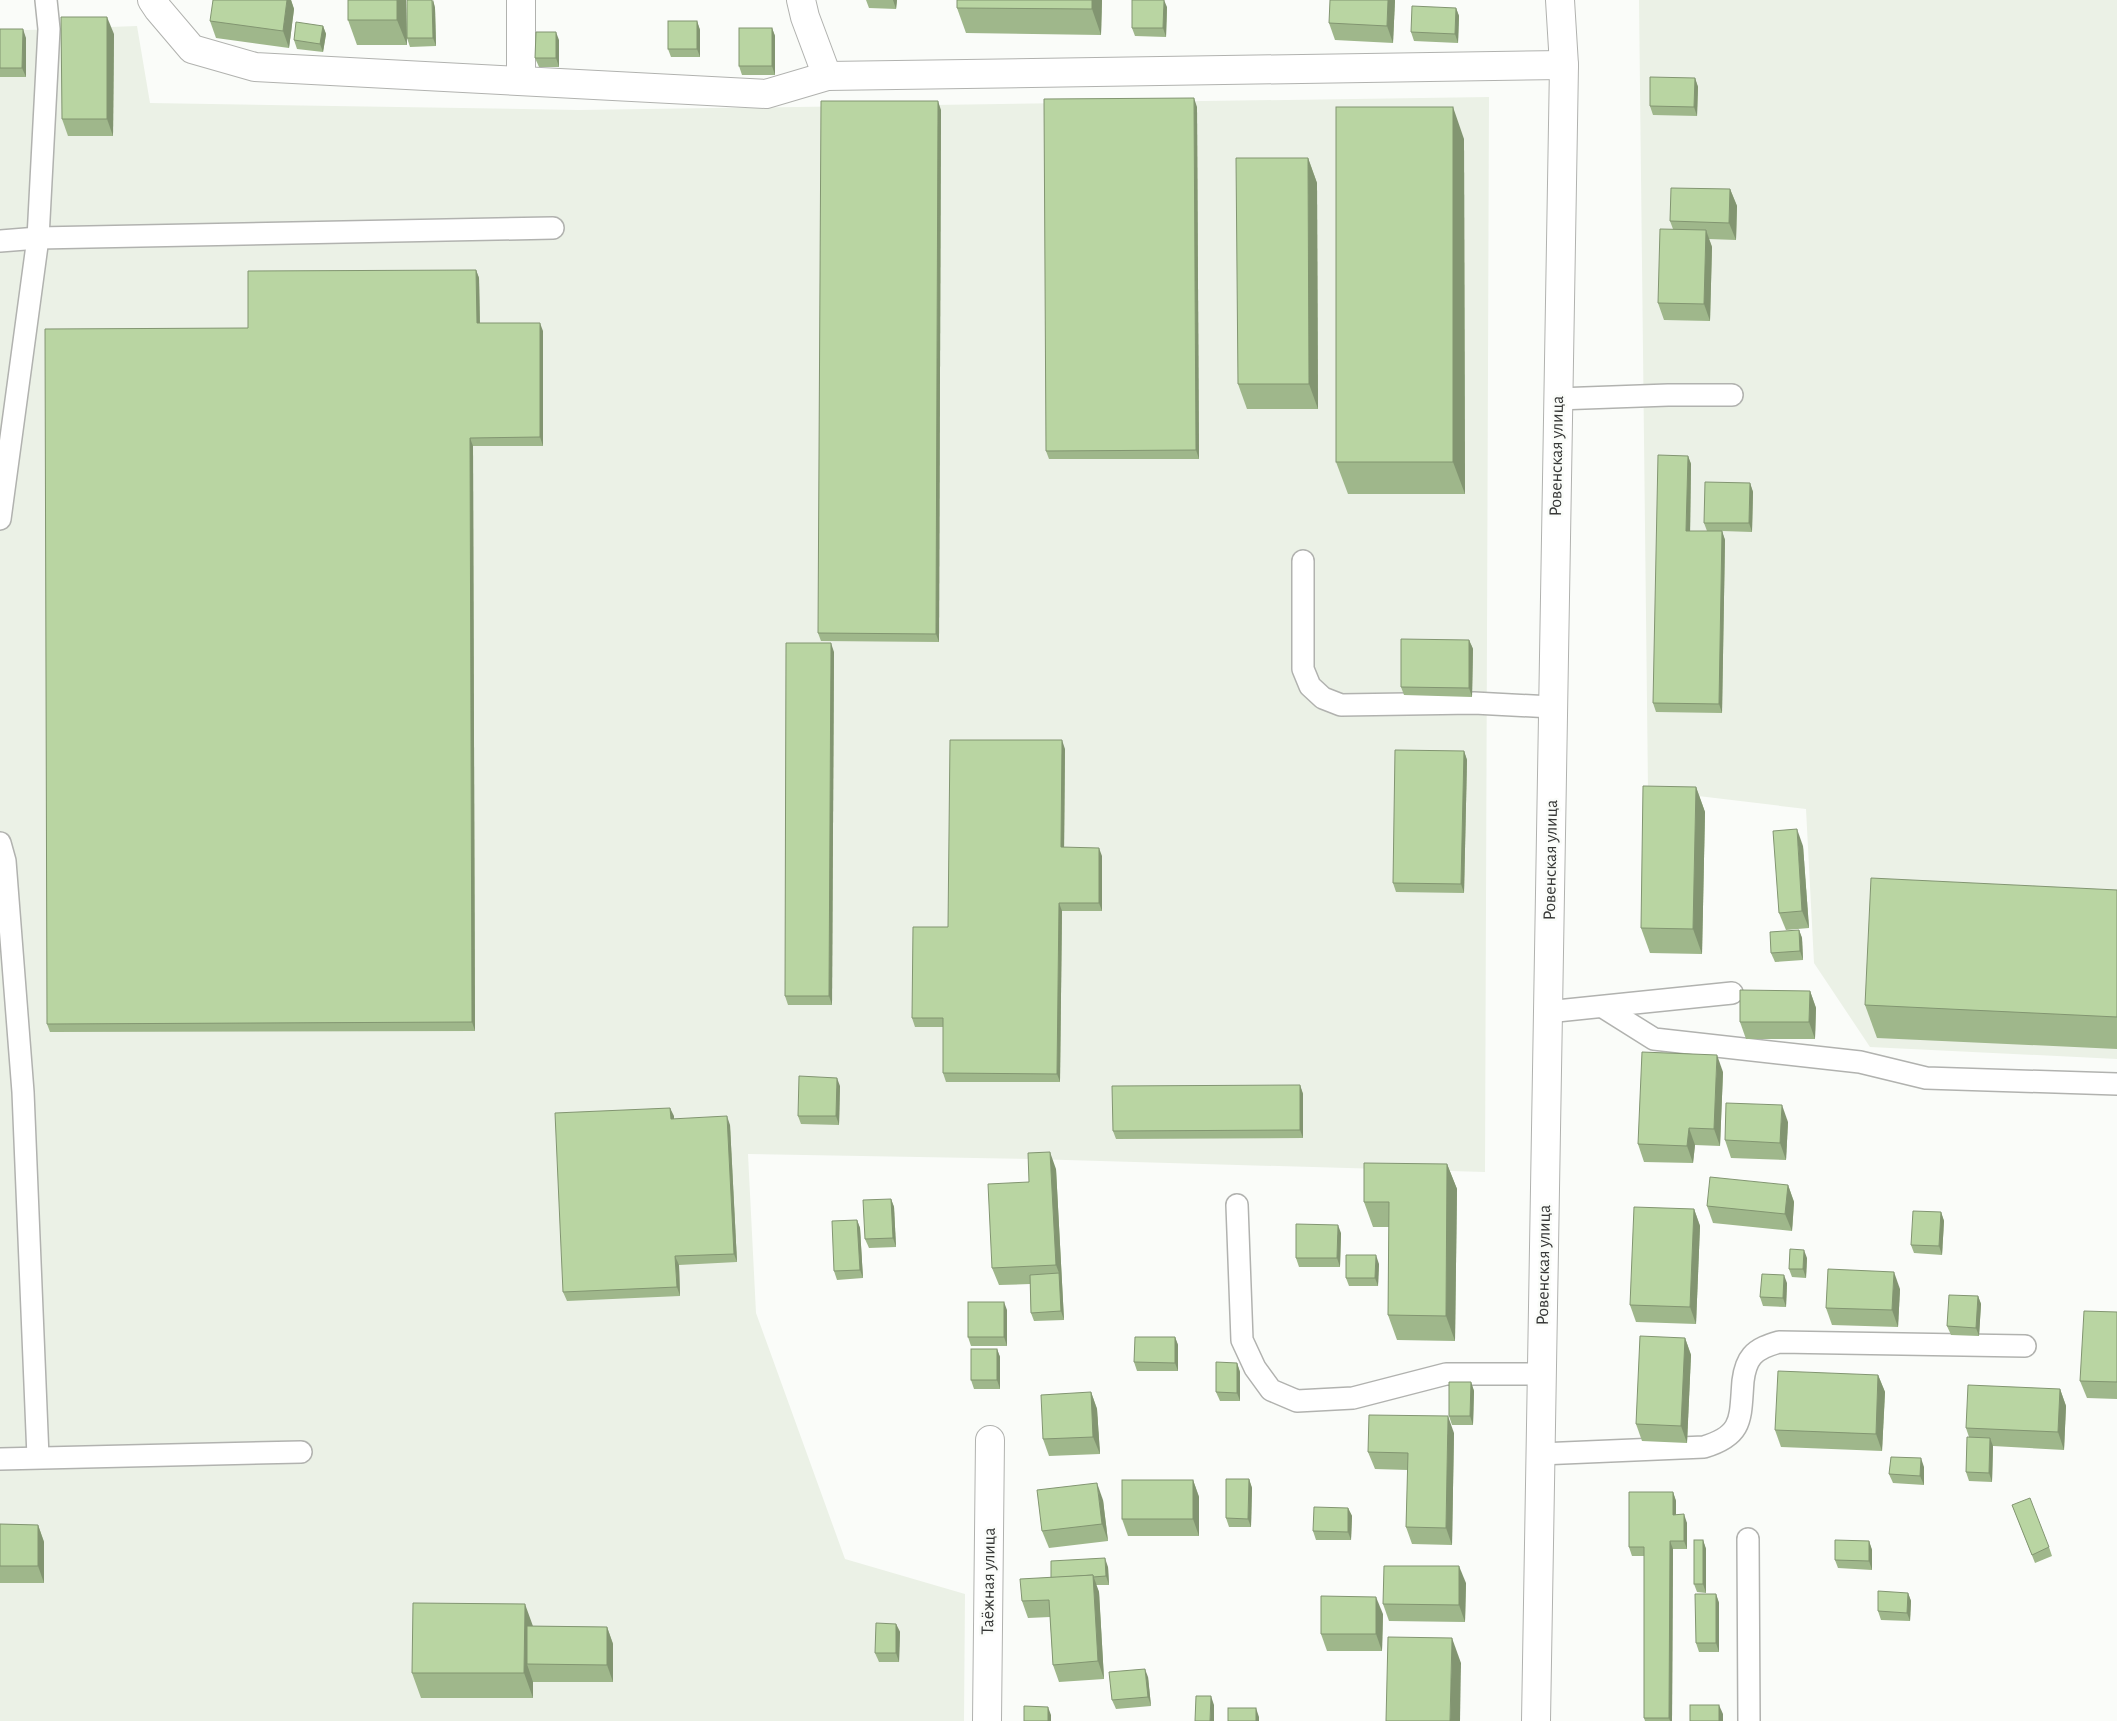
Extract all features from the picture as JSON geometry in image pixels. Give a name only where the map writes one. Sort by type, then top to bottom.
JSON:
[{"type":"street","points":[[152,0],[192,49],[255,67],[766,94],[827,76],[1564,65]]},
{"type":"street","points":[[521,0],[521,80]]},
{"type":"street","points":[[801,0],[804,17],[827,76]]},
{"type":"street","name":"Ровенская улица","points":[[1536,1721],[1564,65],[1560,0]]},
{"type":"street","name":"Таёжная улица","points":[[987,1721],[990,1440]]},
{"type":"lane","points":[[0,519],[38,238],[49,30],[46,0]]},
{"type":"lane","points":[[0,241],[38,238],[553,228]]},
{"type":"lane","points":[[1557,399],[1732,395]]},
{"type":"lane","points":[[1303,561],[1303,668],[1310,686],[1323,698],[1341,705],[1474,703],[1552,706]]},
{"type":"lane","points":[[0,843],[5,861],[23,1092],[38,1458]]},
{"type":"lane","points":[[1547,1012],[1732,993]]},
{"type":"lane","points":[[1603,1007],[1654,1039],[1860,1062],[1926,1078],[2117,1084]]},
{"type":"lane","points":[[1237,1205],[1242,1340],[1256,1368],[1271,1390],[1297,1400],[1353,1398],[1446,1374],[1541,1374]]},
{"type":"lane","points":[[1540,1454],[1704,1447],[1719,1443],[1731,1434],[1739,1421],[1744,1371],[1750,1357],[1762,1347],[1779,1342],[2025,1346]]},
{"type":"lane","points":[[0,1459],[301,1452]]},
{"type":"lane","points":[[1748,1539],[1749,1721]]},
{"type":"shaded area","points":[[1639,0],[2117,0],[2117,1059],[1870,1047],[1814,963],[1806,809],[1648,790]]},
{"type":"shaded area","points":[[137,26],[150,103],[579,110],[1489,97],[1485,1172],[1032,1159],[748,1154],[756,1313],[845,1559],[965,1594],[964,1721],[0,1721],[0,31]]},
{"type":"building","points":[[213,0],[287,0],[283,31],[210,21]]},
{"type":"building","points":[[348,0],[397,0],[397,20],[348,20]]},
{"type":"building","points":[[407,0],[432,0],[433,38],[407,38]]},
{"type":"building","points":[[957,0],[1092,0],[1092,9],[957,8]]},
{"type":"building","points":[[1132,0],[1164,0],[1163,28],[1132,28]]},
{"type":"building","points":[[1330,0],[1388,0],[1387,26],[1329,23]]},
{"type":"building","points":[[1412,6],[1456,8],[1455,34],[1411,32]]},
{"type":"building","points":[[61,17],[107,17],[107,119],[62,119]]},
{"type":"building","points":[[668,21],[697,21],[697,49],[668,49]]},
{"type":"building","points":[[296,22],[323,26],[320,44],[294,40]]},
{"type":"building","points":[[739,28],[772,28],[772,66],[739,66]]},
{"type":"building","points":[[0,29],[23,29],[22,68],[0,68]]},
{"type":"building","points":[[536,32],[556,32],[556,58],[535,58]]},
{"type":"building","points":[[1650,77],[1695,78],[1694,107],[1650,106]]},
{"type":"building","points":[[1194,98],[1196,450],[1046,451],[1044,99]]},
{"type":"building","points":[[821,101],[938,101],[936,634],[818,633]]},
{"type":"building","points":[[1336,107],[1453,107],[1453,462],[1336,462]]},
{"type":"building","points":[[1236,158],[1308,158],[1309,384],[1238,384]]},
{"type":"building","points":[[1671,188],[1730,189],[1729,223],[1670,221]]},
{"type":"building","points":[[1660,229],[1706,230],[1704,304],[1658,303]]},
{"type":"building","points":[[476,270],[477,323],[540,323],[540,437],[470,438],[472,1022],[47,1024],[45,329],[248,328],[248,271]]},
{"type":"building","points":[[1658,455],[1688,456],[1686,531],[1722,531],[1719,704],[1653,703]]},
{"type":"building","points":[[1705,482],[1750,483],[1749,523],[1704,523]]},
{"type":"building","points":[[1401,639],[1469,640],[1469,688],[1401,687]]},
{"type":"building","points":[[786,643],[831,643],[829,996],[785,996]]},
{"type":"building","points":[[950,740],[1062,740],[1061,847],[1099,848],[1099,903],[1059,903],[1057,1074],[943,1073],[943,1018],[912,1018],[913,927],[948,927]]},
{"type":"building","points":[[1395,750],[1464,751],[1461,884],[1393,883]]},
{"type":"building","points":[[1643,786],[1696,787],[1693,929],[1641,928]]},
{"type":"building","points":[[1797,829],[1802,911],[1779,913],[1773,831]]},
{"type":"building","points":[[1871,878],[2117,890],[2117,1017],[1865,1005]]},
{"type":"building","points":[[1799,930],[1800,951],[1771,953],[1770,932]]},
{"type":"building","points":[[1740,990],[1810,991],[1809,1022],[1740,1022]]},
{"type":"building","points":[[1642,1052],[1717,1055],[1714,1129],[1689,1128],[1687,1146],[1638,1144]]},
{"type":"building","points":[[799,1076],[837,1078],[836,1116],[798,1116]]},
{"type":"building","points":[[1300,1085],[1300,1130],[1113,1131],[1112,1086]]},
{"type":"building","points":[[1726,1103],[1782,1105],[1780,1143],[1725,1140]]},
{"type":"building","points":[[670,1108],[671,1119],[727,1116],[734,1254],[675,1256],[677,1287],[563,1292],[555,1113]]},
{"type":"building","points":[[1050,1152],[1056,1265],[992,1268],[988,1184],[1029,1182],[1028,1153]]},
{"type":"building","points":[[1364,1163],[1447,1164],[1446,1316],[1388,1315],[1389,1202],[1364,1202]]},
{"type":"building","points":[[1710,1177],[1788,1185],[1785,1214],[1707,1206]]},
{"type":"building","points":[[891,1199],[893,1238],[865,1239],[863,1200]]},
{"type":"building","points":[[1634,1207],[1694,1209],[1690,1307],[1630,1305]]},
{"type":"building","points":[[1913,1211],[1941,1212],[1939,1246],[1911,1245]]},
{"type":"building","points":[[857,1220],[860,1270],[834,1271],[832,1221]]},
{"type":"building","points":[[1296,1224],[1338,1225],[1337,1258],[1296,1258]]},
{"type":"building","points":[[1790,1249],[1804,1250],[1803,1269],[1789,1269]]},
{"type":"building","points":[[1346,1255],[1376,1255],[1375,1278],[1346,1278]]},
{"type":"building","points":[[1828,1269],[1894,1272],[1892,1310],[1826,1308]]},
{"type":"building","points":[[1059,1273],[1061,1311],[1031,1313],[1030,1275]]},
{"type":"building","points":[[1762,1274],[1784,1275],[1783,1298],[1760,1297]]},
{"type":"building","points":[[1949,1295],[1978,1296],[1976,1328],[1947,1326]]},
{"type":"building","points":[[968,1302],[1004,1302],[1004,1337],[968,1337]]},
{"type":"building","points":[[2084,1311],[2117,1312],[2117,1382],[2080,1381]]},
{"type":"building","points":[[1640,1336],[1685,1338],[1681,1426],[1636,1424]]},
{"type":"building","points":[[1135,1337],[1175,1337],[1175,1363],[1134,1362]]},
{"type":"building","points":[[971,1349],[997,1349],[997,1380],[971,1380]]},
{"type":"building","points":[[1216,1362],[1237,1363],[1237,1393],[1216,1392]]},
{"type":"building","points":[[1778,1371],[1878,1375],[1876,1434],[1775,1430]]},
{"type":"building","points":[[1449,1382],[1471,1382],[1470,1416],[1449,1416]]},
{"type":"building","points":[[1968,1385],[2060,1389],[2058,1432],[1966,1428]]},
{"type":"building","points":[[1091,1392],[1093,1437],[1043,1439],[1041,1395]]},
{"type":"building","points":[[1369,1415],[1448,1416],[1446,1528],[1406,1527],[1408,1453],[1368,1452]]},
{"type":"building","points":[[1967,1437],[1990,1438],[1989,1473],[1966,1472]]},
{"type":"building","points":[[1891,1457],[1921,1458],[1920,1476],[1889,1474]]},
{"type":"building","points":[[1226,1479],[1249,1479],[1248,1519],[1226,1518]]},
{"type":"building","points":[[1122,1480],[1193,1480],[1193,1519],[1122,1519]]},
{"type":"building","points":[[1097,1483],[1102,1524],[1042,1531],[1037,1490]]},
{"type":"building","points":[[1629,1492],[1673,1492],[1673,1515],[1684,1514],[1684,1541],[1670,1541],[1669,1718],[1644,1718],[1644,1547],[1629,1547]]},
{"type":"building","points":[[2030,1498],[2049,1547],[2032,1555],[2012,1505]]},
{"type":"building","points":[[1314,1507],[1348,1508],[1348,1532],[1313,1531]]},
{"type":"building","points":[[0,1524],[38,1525],[38,1566],[0,1566]]},
{"type":"building","points":[[1694,1540],[1703,1540],[1703,1584],[1694,1584]]},
{"type":"building","points":[[1835,1540],[1869,1541],[1869,1561],[1835,1560]]},
{"type":"building","points":[[1105,1558],[1106,1576],[1051,1578],[1051,1561]]},
{"type":"building","points":[[1384,1566],[1459,1566],[1459,1605],[1383,1604]]},
{"type":"building","points":[[1093,1575],[1098,1661],[1053,1665],[1049,1600],[1022,1601],[1020,1579]]},
{"type":"building","points":[[1878,1591],[1908,1593],[1907,1613],[1878,1611]]},
{"type":"building","points":[[1695,1594],[1716,1594],[1716,1643],[1696,1643]]},
{"type":"building","points":[[1321,1596],[1376,1597],[1376,1634],[1321,1634]]},
{"type":"building","points":[[413,1603],[525,1604],[524,1673],[412,1673]]},
{"type":"building","points":[[876,1623],[896,1624],[896,1653],[875,1653]]},
{"type":"building","points":[[527,1626],[607,1627],[607,1665],[527,1664]]},
{"type":"building","points":[[1388,1637],[1452,1638],[1450,1721],[1386,1721]]},
{"type":"building","points":[[1145,1669],[1148,1697],[1112,1700],[1109,1672]]},
{"type":"building","points":[[1196,1696],[1211,1696],[1210,1721],[1195,1721]]},
{"type":"building","points":[[1690,1705],[1719,1705],[1719,1721],[1690,1721]]},
{"type":"building","points":[[1024,1706],[1048,1707],[1048,1721],[1024,1721]]},
{"type":"building","points":[[1228,1708],[1256,1708],[1256,1721],[1228,1721]]}]
